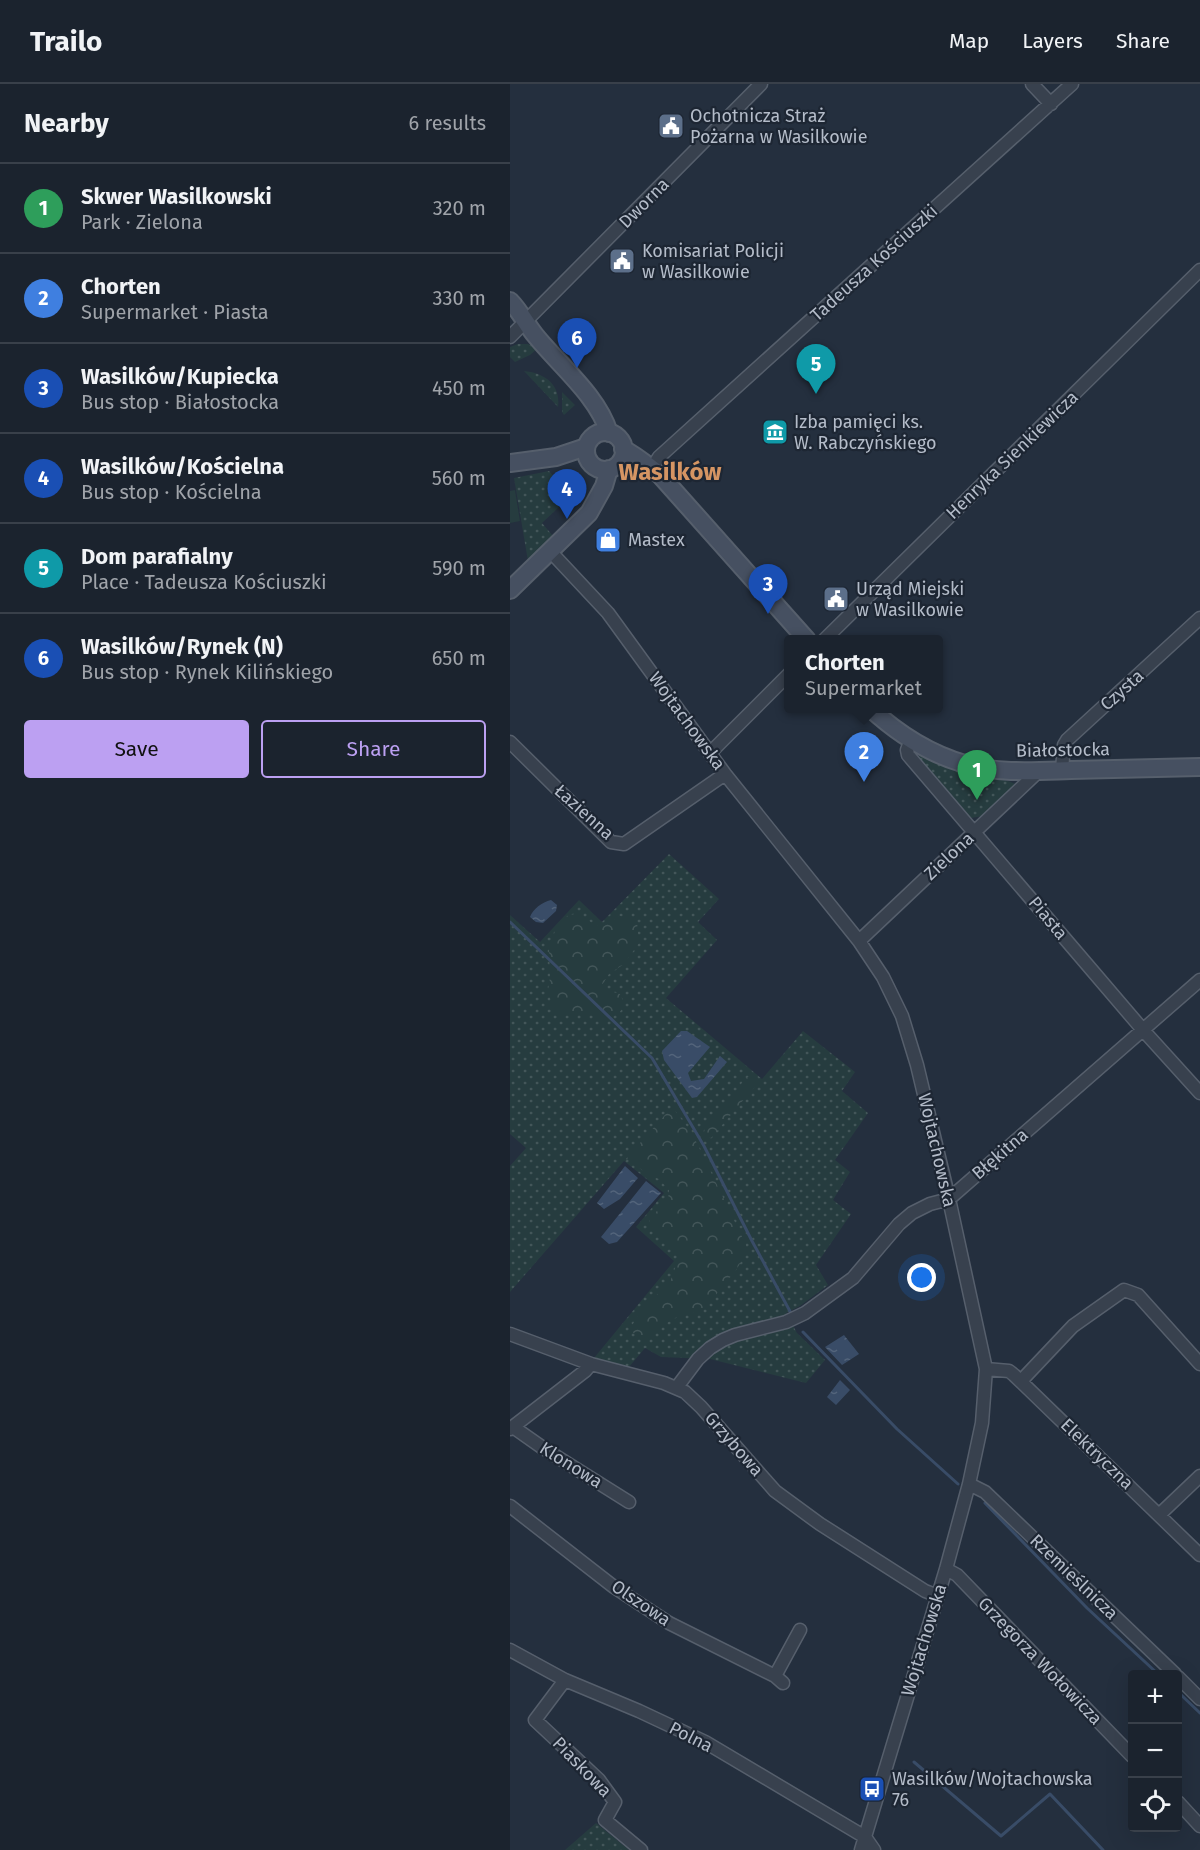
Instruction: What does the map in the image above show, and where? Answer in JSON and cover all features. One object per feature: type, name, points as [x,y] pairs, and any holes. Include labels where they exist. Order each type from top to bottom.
[{"type":"main road","points":[[510,301],[597,407],[605,419],[604,433]]},
{"type":"main road","points":[[510,590],[589,513],[600,495],[604,459],[618,438],[604,433],[590,439],[604,459]]},
{"type":"main road","points":[[510,463],[556,457],[604,459],[649,467],[686,502],[803,635]]},
{"type":"main road","name":"Białostocka","points":[[876,713],[911,739],[943,756],[966,765],[990,769],[1039,771],[1200,767]]},
{"type":"street","name":"Dworna","points":[[510,337],[761,84]]},
{"type":"street","points":[[1032,84],[1051,104]]},
{"type":"street","name":"Tadeusza Kościuszki","points":[[649,467],[1072,84]]},
{"type":"street","name":"Henryka Sienkiewicza","points":[[828,635],[1200,270]]},
{"type":"street","name":"Wojtachowska","points":[[550,551],[608,612],[725,774],[859,941],[883,977],[902,1016],[949,1199],[986,1369],[982,1423],[969,1484],[946,1569],[861,1850]]},
{"type":"street","name":"Czysta","points":[[1062,770],[1062,755],[1067,740],[1200,618]]},
{"type":"street","points":[[710,753],[784,679]]},
{"type":"street","name":"Piasta","points":[[911,739],[907,750],[908,755],[1200,1094]]},
{"type":"street","name":"Łazienna","points":[[510,742],[611,842],[624,844],[725,774]]},
{"type":"street","name":"Zielona","points":[[859,941],[1039,771]]},
{"type":"street","name":"Błękitna","points":[[681,1390],[698,1359],[710,1348],[735,1335],[786,1322],[806,1313],[853,1278],[899,1224],[912,1213],[930,1204],[949,1199],[1200,980]]},
{"type":"street","points":[[1021,1381],[1073,1326],[1124,1290],[1138,1295],[1200,1364]]},
{"type":"street","name":"Grzybowa","points":[[510,1334],[591,1364],[641,1376],[681,1390],[701,1407],[775,1491],[820,1524],[925,1592],[938,1596]]},
{"type":"street","points":[[511,1428],[591,1364]]},
{"type":"street","name":"Elektryczna","points":[[986,1369],[1009,1371],[1021,1381],[1200,1555]]},
{"type":"street","name":"Klonowa","points":[[511,1428],[629,1502]]},
{"type":"street","points":[[1159,1515],[1200,1476]]},
{"type":"street","name":"Rzemieślnicza","points":[[969,1484],[985,1492],[1170,1670]]},
{"type":"street","name":"Olszowa","points":[[510,1506],[614,1587],[669,1623],[779,1679],[800,1630]]},
{"type":"street","name":"Grzegorza Wołowicza","points":[[946,1569],[957,1575],[1128,1752]]},
{"type":"street","name":"Polna","points":[[512,1654],[705,1742],[865,1837]]},
{"type":"street","name":"Piaskowa","points":[[565,1680],[535,1720],[599,1780],[615,1802],[605,1820],[641,1850]]},
{"type":"street","name":"Rzemieślnicza","points":[[1182,1682],[1200,1699]]},
{"type":"street","points":[[1182,1806],[1200,1826]]},
{"type":"street","points":[[865,1837],[874,1850]]},
{"type":"green space","points":[[528,344],[537,349],[515,362],[510,357],[510,347]]},
{"type":"green space","points":[[524,371],[538,374],[550,381],[557,392],[558,407]]},
{"type":"green space","points":[[562,392],[575,405],[564,415],[562,412]]},
{"type":"green space","points":[[549,471],[564,488],[553,499],[559,507],[542,523],[553,536],[528,561],[514,478]]},
{"type":"green space","points":[[515,490],[520,521],[510,523],[510,491]]},
{"type":"green space","points":[[920,755],[967,774],[1005,780],[1015,784],[983,816],[971,818],[918,757]]},
{"type":"green space","points":[[669,854],[719,899],[698,922],[717,940],[666,998],[762,1079],[803,1031],[855,1072],[842,1091],[868,1113],[835,1160],[850,1172],[833,1200],[851,1214],[816,1265],[828,1285],[800,1306],[786,1313],[797,1333],[825,1360],[806,1383],[710,1359],[661,1357],[645,1348],[629,1367],[594,1358],[674,1261],[636,1227],[664,1193],[624,1161],[510,1292],[510,1166],[526,1148],[510,1134],[510,915],[540,942],[579,900],[602,922]]},
{"type":"green space","points":[[578,913],[602,927],[620,916],[637,922],[639,943],[624,964],[609,974],[602,985],[620,994],[625,1005],[619,1013],[605,1021],[585,1014],[563,1016],[553,1009],[548,990],[549,948],[555,931],[567,916]]},
{"type":"green space","points":[[753,1075],[758,1083],[711,1138],[703,1136],[706,1124],[732,1098],[745,1078]]},
{"type":"green space","points":[[672,1107],[692,1133],[746,1245],[746,1254],[706,1307],[693,1313],[682,1314],[646,1338],[639,1339],[630,1329],[641,1310],[670,1282],[679,1257],[650,1228],[650,1218],[668,1200],[669,1190],[659,1179],[646,1174],[630,1159],[624,1161]]},
{"type":"green space","points":[[596,1823],[629,1850],[565,1850]]},
{"type":"water","points":[[551,900],[557,905],[556,911],[543,923],[536,922],[530,917],[538,906]]},
{"type":"water","points":[[681,1031],[687,1031],[710,1047],[688,1073],[691,1081],[704,1079],[720,1056],[727,1062],[697,1097],[692,1098],[664,1060],[662,1051]]},
{"type":"water","points":[[625,1166],[638,1178],[620,1199],[604,1209],[597,1203]]},
{"type":"water","points":[[646,1181],[661,1193],[617,1242],[609,1244],[601,1237]]},
{"type":"water","points":[[844,1335],[859,1354],[842,1365],[825,1347]]},
{"type":"water","points":[[840,1380],[850,1390],[836,1405],[827,1397]]},
{"type":"waterway","points":[[510,922],[652,1058],[704,1146],[792,1315]]},
{"type":"waterway","points":[[803,1332],[897,1429],[958,1484]]},
{"type":"waterway","points":[[985,1503],[1087,1608],[1154,1670]]},
{"type":"waterway","points":[[1182,1696],[1200,1713]]},
{"type":"waterway","points":[[914,1762],[1001,1836],[1050,1794],[1103,1850]]},
{"type":"place","name":"Ochotnicza Straż Pożarna w Wasilkowie","points":[[671,126]]},
{"type":"place","name":"Komisariat Policji w Wasilkowie","points":[[622,261]]},
{"type":"place","name":"Wasilków/Rynek (N)","points":[[577,368]]},
{"type":"place","name":"Dom parafialny","points":[[816,394]]},
{"type":"place","name":"Izba pamięci ks. W. Rabczyńskiego","points":[[775,432]]},
{"type":"place","name":"Wasilków/Kościelna","points":[[567,519]]},
{"type":"place","name":"Mastex","points":[[608,540]]},
{"type":"place","name":"Urząd Miejski w Wasilkowie","points":[[836,599]]},
{"type":"place","name":"Wasilków/Kupiecka","points":[[768,614]]},
{"type":"place","name":"Chorten","points":[[864,782]]},
{"type":"place","name":"Skwer Wasilkowski","points":[[977,800]]},
{"type":"place","name":"Wasilków/Wojtachowska 76","points":[[872,1789]]},
{"type":"district","name":"Wasilków","points":[[670,472]]}]
